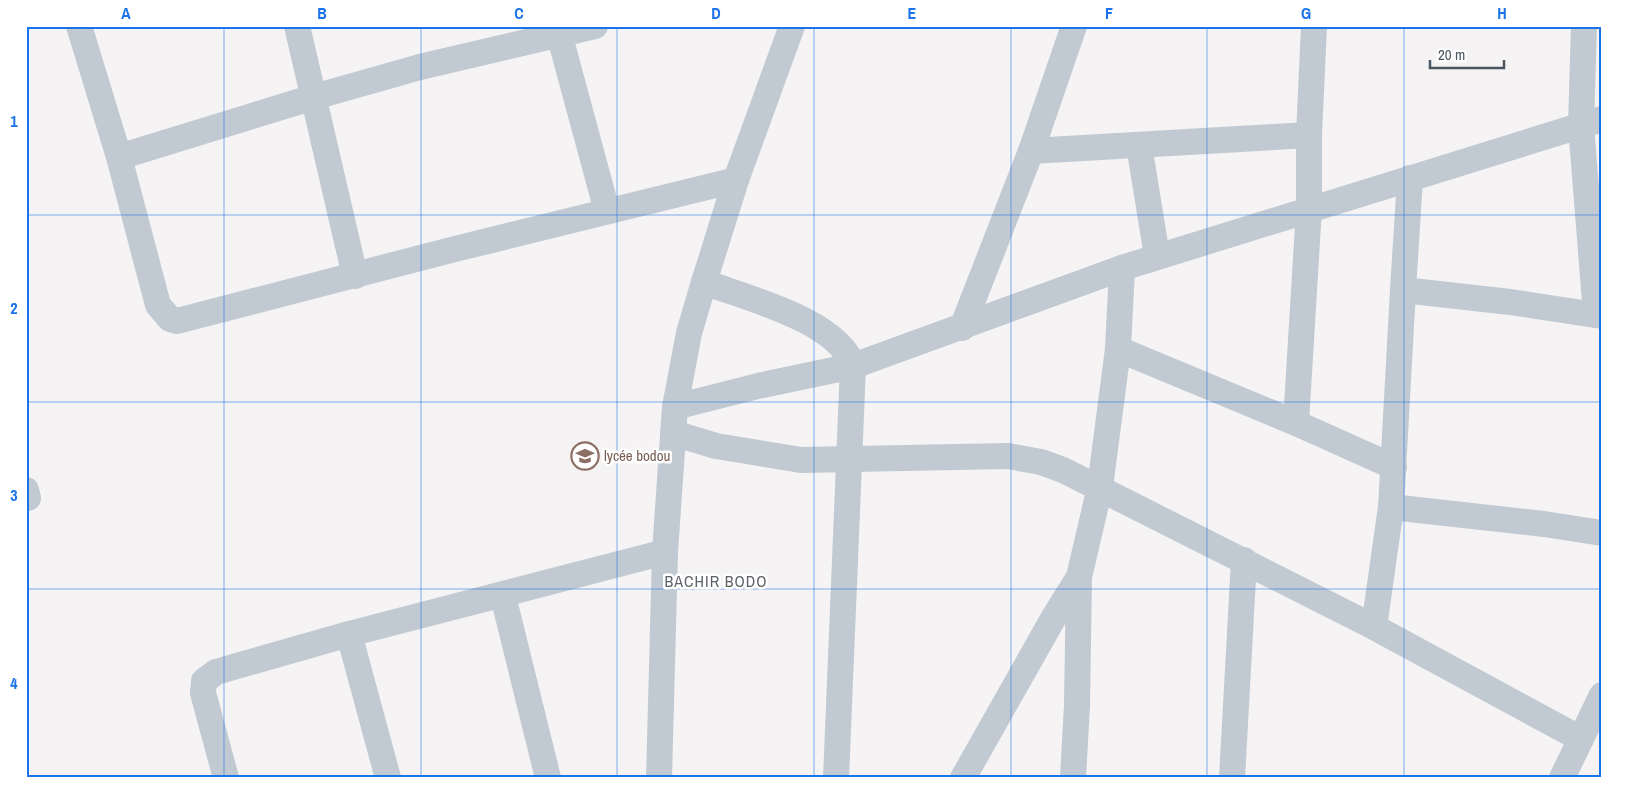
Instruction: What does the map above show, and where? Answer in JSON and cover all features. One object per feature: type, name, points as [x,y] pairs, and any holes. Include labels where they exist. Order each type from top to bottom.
[{"type":"street","points":[[79,26],[119,157],[158,306],[170,319],[177,321],[736,180]]},
{"type":"street","points":[[297,26],[355,276]]},
{"type":"street","points":[[119,157],[314,97],[420,67],[558,31],[595,26]]},
{"type":"street","points":[[659,778],[665,552],[674,407],[689,333],[704,282],[736,180],[792,26]]},
{"type":"street","points":[[962,328],[1030,151],[1074,26]]},
{"type":"street","points":[[1296,423],[1309,208],[1309,135],[1314,26]]},
{"type":"street","points":[[1404,290],[1599,315],[1591,122],[1584,26]]},
{"type":"street","points":[[558,31],[607,211]]},
{"type":"street","points":[[674,407],[758,386],[853,366],[1157,256],[1591,122]]},
{"type":"street","points":[[1030,151],[1309,135]]},
{"type":"street","points":[[1139,145],[1157,256]]},
{"type":"street","points":[[1374,628],[1391,507],[1410,178]]},
{"type":"street","points":[[1073,778],[1078,666],[1079,577],[1100,487],[1118,348],[1122,268]]},
{"type":"street","points":[[704,282],[803,318],[845,349],[853,366],[851,458],[836,778]]},
{"type":"street","points":[[1118,348],[1296,423],[1394,467]]},
{"type":"street","points":[[673,434],[763,456],[801,460],[1008,456],[1041,462],[1100,487],[1244,560],[1581,739]]},
{"type":"street","points":[[1391,507],[1544,524],[1602,533]]},
{"type":"street","points":[[226,778],[203,693],[204,681],[216,672],[349,634],[503,596],[665,552]]},
{"type":"street","points":[[1232,778],[1244,560]]},
{"type":"street","points":[[963,778],[1054,617],[1079,577]]},
{"type":"street","points":[[503,596],[548,778]]},
{"type":"street","points":[[349,634],[388,778]]},
{"type":"street","points":[[1562,778],[1602,695]]},
{"type":"place","name":"lycée bodou","points":[[585,456]]},
{"type":"district","name":"BACHIR BODO","points":[[716,581]]}]
